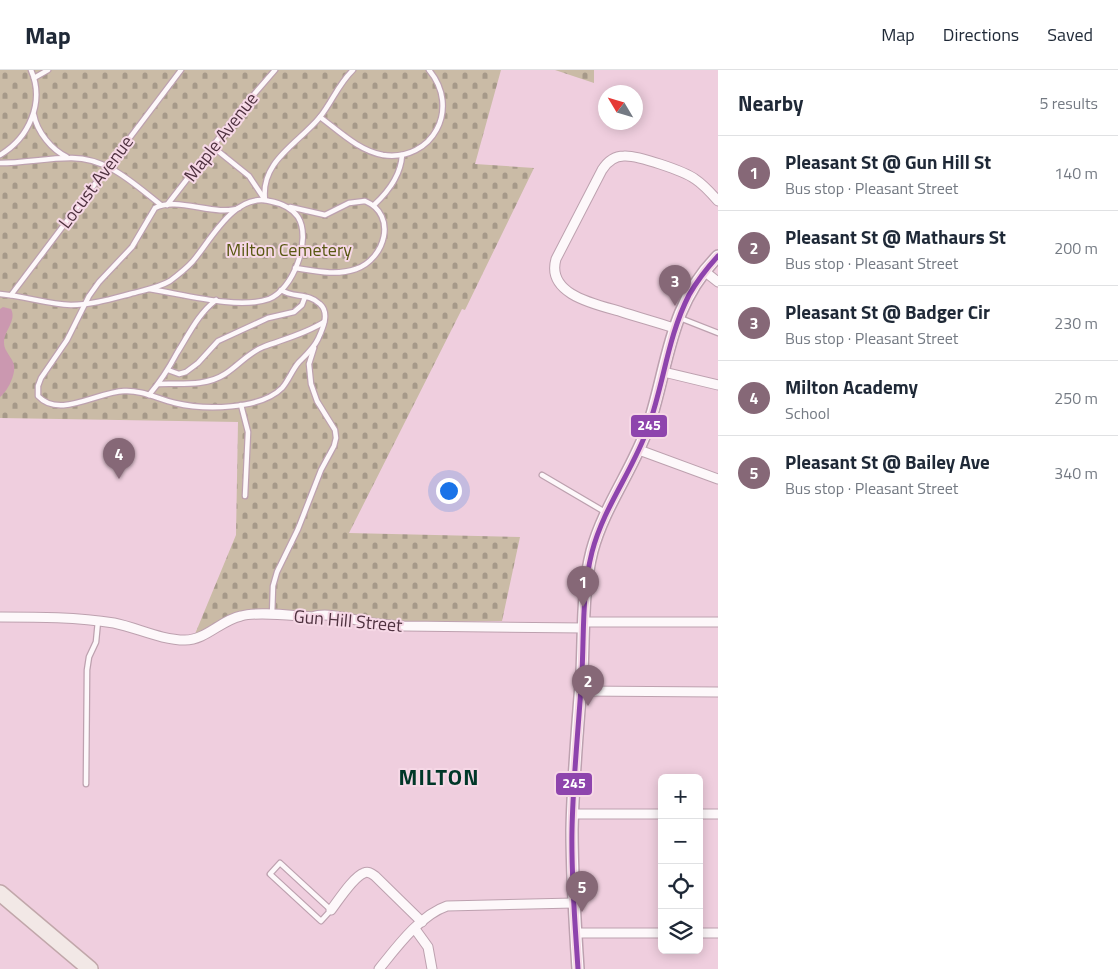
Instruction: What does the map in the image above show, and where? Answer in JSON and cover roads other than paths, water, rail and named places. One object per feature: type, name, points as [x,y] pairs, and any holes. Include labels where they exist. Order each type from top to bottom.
[{"type":"main road","points":[[0,893],[90,969]]},
{"type":"street","points":[[676,322],[589,302],[570,293],[561,286],[556,278],[554,269],[556,259],[602,170],[608,162],[616,158],[630,156],[684,173],[700,182],[718,201]]},
{"type":"street","points":[[578,969],[574,903],[573,814],[590,562],[597,537],[607,513],[639,450],[649,424],[676,322],[690,290],[718,256]]},
{"type":"street","points":[[704,272],[718,282]]},
{"type":"street","points":[[664,372],[718,385]]},
{"type":"street","points":[[639,450],[718,479]]},
{"type":"street","name":"Gun Hill Street","points":[[0,617],[62,618],[123,625],[157,635],[186,640],[202,636],[240,616],[330,616],[404,626],[718,622]]},
{"type":"street","points":[[580,691],[718,692]]},
{"type":"street","points":[[573,814],[658,814]]},
{"type":"street","points":[[703,814],[718,814]]},
{"type":"street","points":[[331,910],[358,877],[364,873],[370,873],[422,922]]},
{"type":"street","points":[[379,969],[415,929],[436,910],[453,905],[574,903]]},
{"type":"street","points":[[415,929],[428,947],[432,969]]},
{"type":"street","points":[[576,933],[658,933]]},
{"type":"street","points":[[703,933],[718,933]]},
{"type":"lane","points":[[31,70],[34,78],[36,97],[34,114],[37,126],[47,140],[59,152],[69,158]]},
{"type":"lane","points":[[34,78],[48,70]]},
{"type":"lane","name":"Locust Avenue","points":[[11,295],[181,70]]},
{"type":"lane","name":"Maple Avenue","points":[[167,205],[275,70]]},
{"type":"lane","points":[[265,200],[264,182],[271,168],[285,151],[320,117],[353,70]]},
{"type":"lane","points":[[320,117],[351,141],[369,151],[386,155],[402,155],[414,151],[425,144],[433,135],[440,121],[443,105],[438,83],[429,70]]},
{"type":"lane","points":[[0,155],[13,146],[23,135],[34,114]]},
{"type":"lane","points":[[213,148],[249,176],[265,200]]},
{"type":"lane","points":[[374,205],[394,181],[401,166],[402,155]]},
{"type":"lane","points":[[0,163],[69,158],[82,159],[108,166],[161,205]]},
{"type":"lane","points":[[295,268],[338,273],[358,268],[373,260],[382,246],[385,229],[381,214],[374,205],[365,201],[355,201],[325,215],[265,200],[254,201],[228,211],[161,205],[152,211],[132,247],[100,282],[84,304],[66,340],[41,378],[38,386],[38,396],[50,405],[58,406],[115,392],[132,391],[168,402],[193,406],[217,408],[241,405],[281,389],[298,363],[314,346]]},
{"type":"lane","points":[[149,289],[233,303],[252,302],[270,298],[281,290],[295,268],[302,248],[302,230],[298,217],[284,206]]},
{"type":"lane","points":[[0,294],[54,303],[84,304],[149,289],[170,280],[185,269],[218,227],[239,208]]},
{"type":"lane","points":[[272,615],[277,572],[298,529],[321,470],[334,446],[336,438],[335,430],[317,402],[311,384],[309,364],[324,322],[325,315],[322,306],[306,296],[292,295],[281,290]]},
{"type":"lane","points":[[168,370],[182,373],[194,366],[222,338],[268,318],[294,312],[302,305],[306,296]]},
{"type":"lane","points":[[149,395],[168,370],[193,326],[204,311],[216,300]]},
{"type":"lane","points":[[158,384],[204,382],[220,377],[252,352],[309,331],[324,322]]},
{"type":"lane","points":[[676,322],[718,334]]},
{"type":"lane","points":[[182,373],[182,383]]},
{"type":"lane","points":[[241,405],[248,432],[245,496]]},
{"type":"lane","points":[[542,475],[607,513]]},
{"type":"lane","points":[[86,784],[87,670],[89,657],[96,642],[98,622]]},
{"type":"lane","points":[[280,863],[331,910],[321,921],[270,874],[280,863]]},
{"type":"place","name":"Pleasant St @ Badger Cir","points":[[675,306]]},
{"type":"place","name":"Milton Academy","points":[[119,479]]},
{"type":"place","name":"Pleasant St @ Gun Hill St","points":[[583,607]]},
{"type":"place","name":"Pleasant St @ Mathaurs St","points":[[588,706]]},
{"type":"place","name":"Pleasant St @ Bailey Ave","points":[[582,912]]},
{"type":"district","name":"MILTON","points":[[439,777]]},
{"type":"park label","name":"Milton Cemetery","points":[[289,250]]}]
